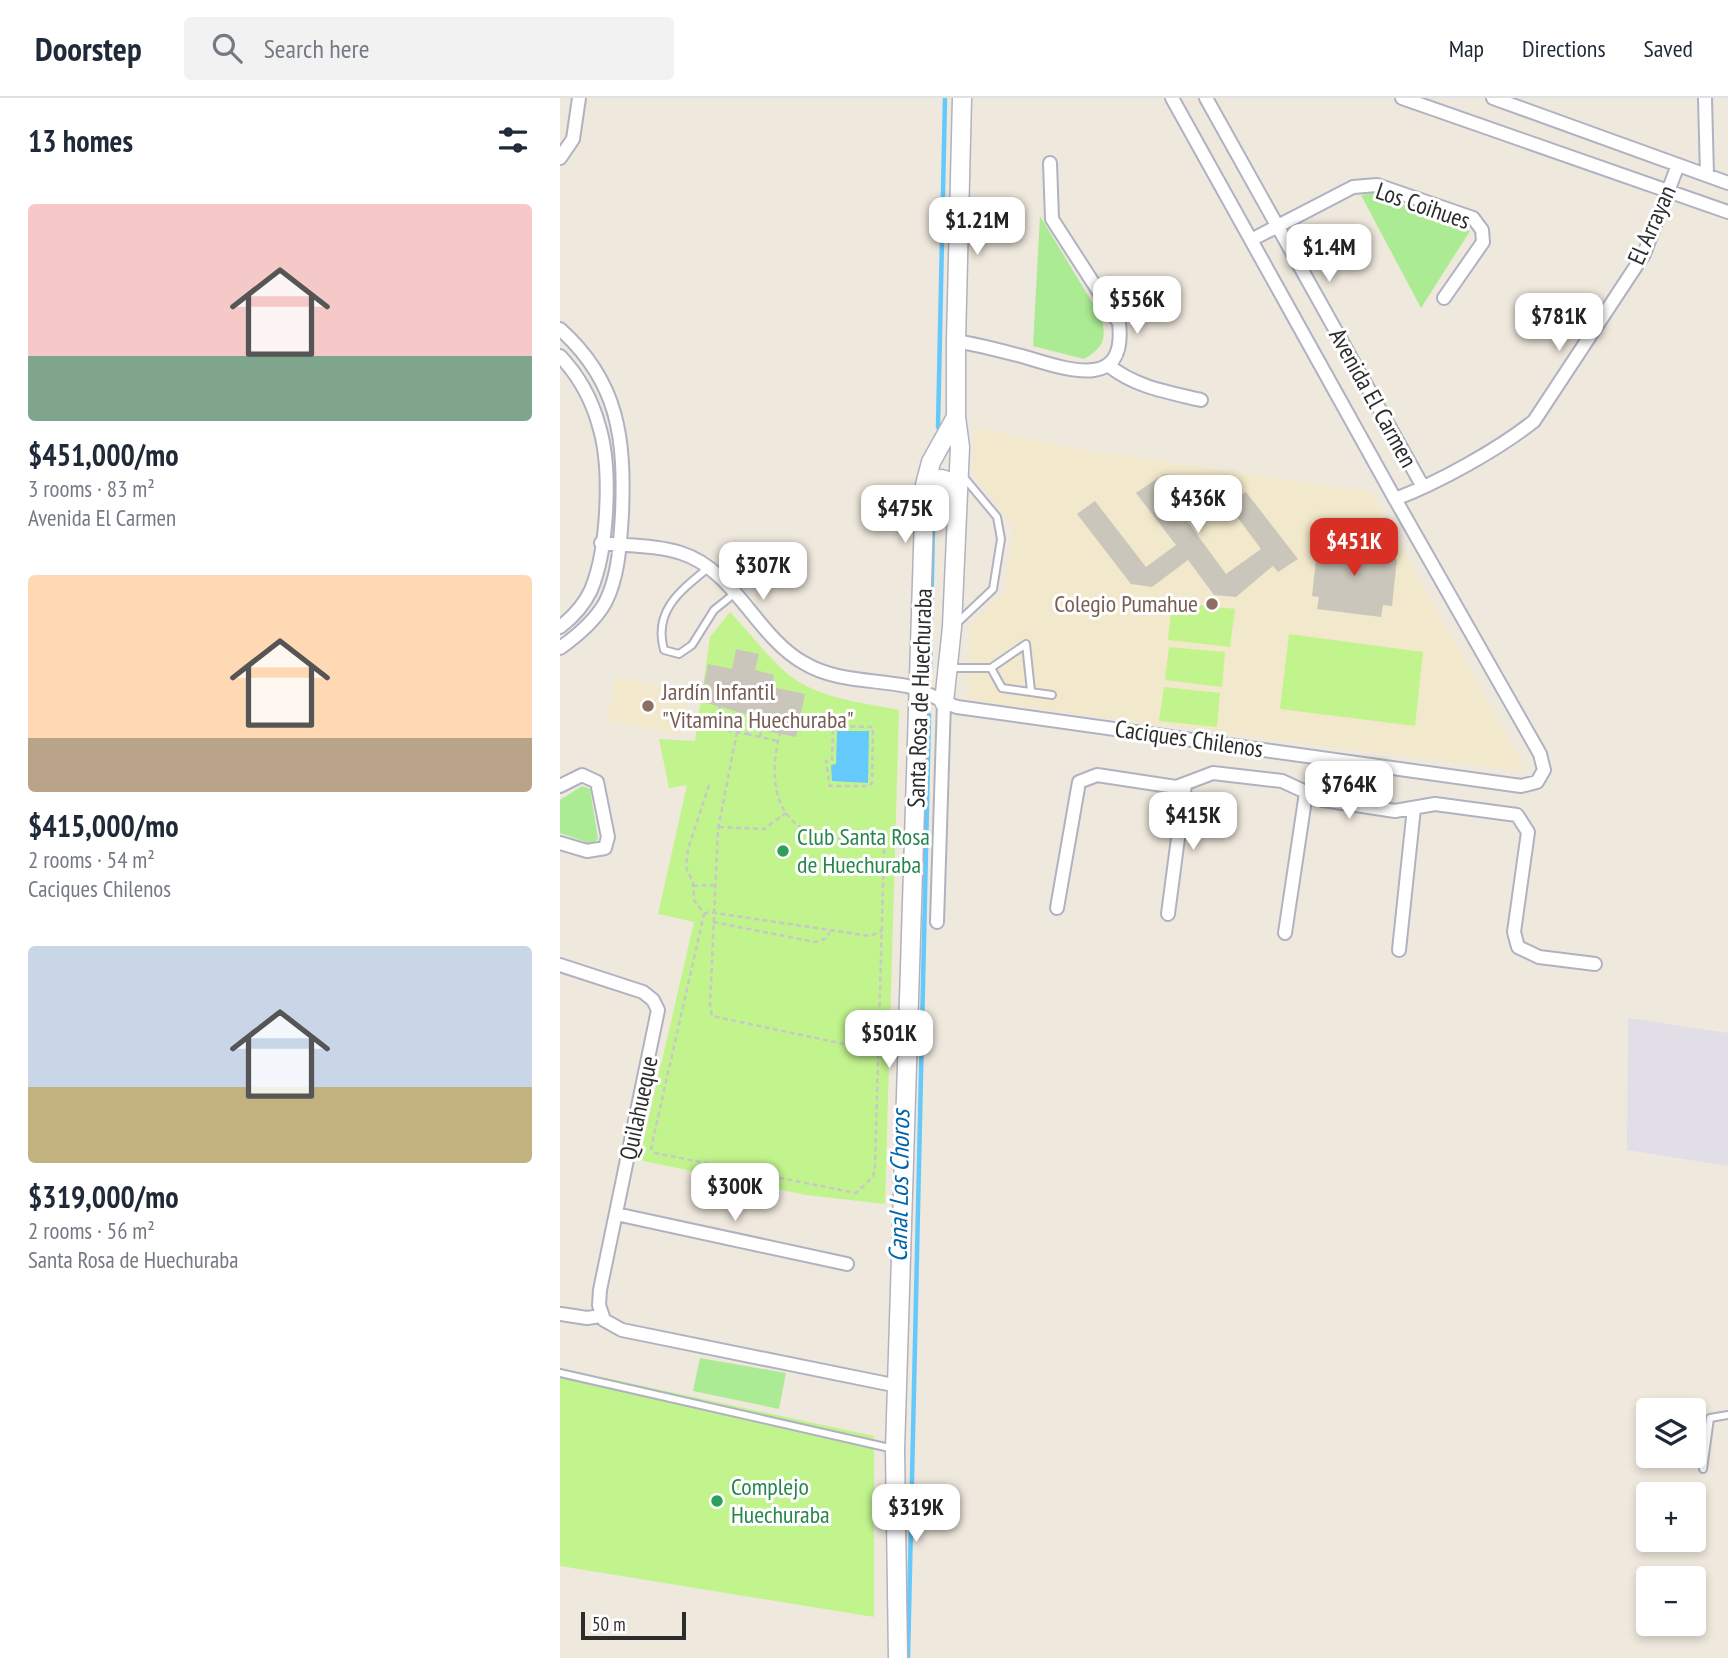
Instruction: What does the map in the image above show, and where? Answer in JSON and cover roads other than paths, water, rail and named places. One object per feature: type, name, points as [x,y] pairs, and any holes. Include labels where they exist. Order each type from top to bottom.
[{"type":"street","points":[[560,158],[573,139],[579,98]]},
{"type":"street","name":"Santa Rosa de Huechuraba","points":[[937,922],[944,702],[952,627],[960,440],[956,416],[956,341],[962,98]]},
{"type":"street","name":"Avenida El Carmen","points":[[1172,98],[1540,754],[1544,770],[1542,777]]},
{"type":"street","name":"Avenida El Carmen","points":[[1206,98],[1423,488],[1395,499]]},
{"type":"street","points":[[1402,98],[1728,212]]},
{"type":"street","points":[[1493,98],[1525,104],[1728,183]]},
{"type":"street","points":[[1705,98],[1707,175]]},
{"type":"street","points":[[956,341],[1076,371],[1097,371],[1108,365],[1117,355],[1121,341],[1119,323],[1052,219],[1050,163]]},
{"type":"street","name":"El Arrayan","points":[[1423,488],[1521,432],[1534,421],[1644,254],[1678,165]]},
{"type":"street","name":"Los Coihues","points":[[1251,240],[1353,187],[1377,185],[1473,218],[1482,230],[1483,242],[1444,298]]},
{"type":"street","points":[[560,328],[592,364],[615,412],[624,466],[620,545],[605,603],[588,626],[560,648]]},
{"type":"street","points":[[560,356],[586,392],[597,418],[606,465],[601,544],[587,597],[575,614],[560,626]]},
{"type":"street","points":[[1108,365],[1123,377],[1145,386],[1201,400]]},
{"type":"street","points":[[597,418],[615,412]]},
{"type":"street","name":"Santa Rosa de Huechuraba","points":[[898,1658],[895,1450],[921,691],[925,485],[931,462],[956,416]]},
{"type":"street","points":[[925,485],[935,479],[944,479],[954,487],[958,495]]},
{"type":"street","name":"Caciques Chilenos","points":[[601,544],[680,553],[708,568],[782,647],[812,668],[844,679],[921,691],[957,707],[1521,786],[1529,786],[1542,777]]},
{"type":"street","points":[[1354,805],[1357,763]]},
{"type":"street","points":[[1057,908],[1079,782],[1097,775],[1167,787],[1185,785],[1213,773],[1282,781],[1323,800],[1395,811],[1434,804],[1507,811],[1522,819],[1528,832],[1514,932],[1518,947],[1539,957],[1595,964]]},
{"type":"street","points":[[560,786],[582,775],[597,782],[601,789],[608,837],[607,845],[597,851],[560,843]]},
{"type":"street","points":[[1168,914],[1185,785]]},
{"type":"street","points":[[1285,933],[1306,793]]},
{"type":"street","points":[[1399,950],[1414,808]]},
{"type":"street","name":"Quilahueque","points":[[560,965],[643,992],[657,1006],[658,1018],[600,1290],[601,1315]]},
{"type":"street","points":[[616,1214],[847,1264]]},
{"type":"street","points":[[561,1314],[587,1318],[601,1315],[609,1324],[622,1330],[898,1387]]},
{"type":"lane","points":[[952,627],[993,589],[1001,539],[997,517],[959,471]]},
{"type":"lane","points":[[708,568],[687,585],[663,612],[659,634],[664,650],[679,654],[691,645],[714,610],[734,594]]},
{"type":"lane","points":[[947,668],[991,668],[1026,644],[1031,691]]},
{"type":"lane","points":[[991,668],[1002,688],[1052,695]]},
{"type":"lane","points":[[560,1373],[895,1450]]},
{"type":"lane","points":[[1703,1469],[1710,1418],[1728,1415]]},
{"type":"water","points":[[837,731],[869,731],[868,783],[832,781],[831,765],[836,764]]},
{"type":"waterway","name":"Canal Los Choros","points":[[938,427],[945,98]]},
{"type":"waterway","name":"Canal Los Choros","points":[[930,670],[933,525]]},
{"type":"waterway","name":"Canal Los Choros","points":[[908,1658],[929,715]]},
{"type":"place","name":"Colegio Pumahue","points":[[1212,604]]},
{"type":"place","name":"Jardín Infantil \"Vitamina Huechuraba\"","points":[[648,706]]},
{"type":"place","name":"Club Santa Rosa de Huechuraba","points":[[783,851]]},
{"type":"place","name":"Complejo Huechuraba","points":[[717,1501]]}]
